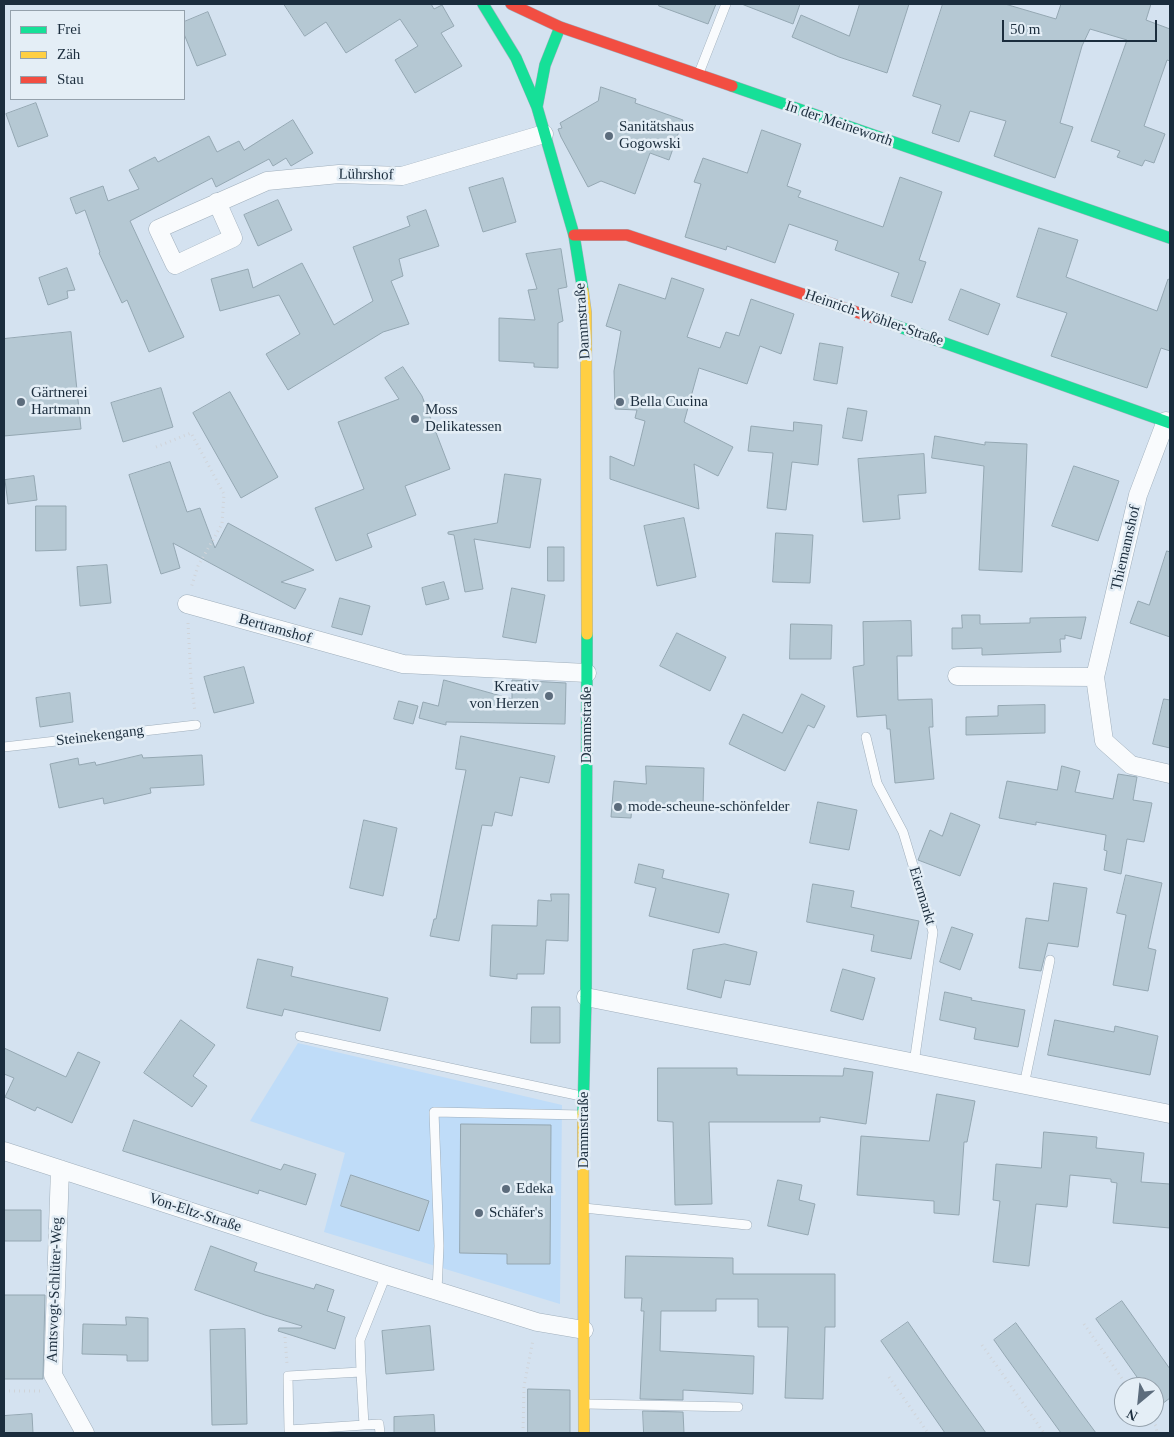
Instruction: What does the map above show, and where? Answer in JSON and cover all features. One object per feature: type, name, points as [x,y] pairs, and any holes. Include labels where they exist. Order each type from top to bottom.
[{"type":"main road","points":[[483,4],[516,58],[537,107]]},
{"type":"main road","name":"In der Meineworth","points":[[511,4],[560,27],[1170,238]]},
{"type":"main road","name":"Dammstraße","points":[[560,27],[545,65],[537,107],[574,235],[586,313],[587,673],[586,997],[583,1097],[584,1433]]},
{"type":"main road","name":"Heinrich-Wöhler-Straße","points":[[574,235],[627,235],[866,315],[1168,422]]},
{"type":"street","name":"Lührshof","points":[[217,202],[267,180],[338,174],[402,176],[544,134]]},
{"type":"street","name":"Thiemannshof","points":[[1168,422],[1138,495],[1095,677],[1104,741],[1132,765],[1170,774]]},
{"type":"street","name":"Bertramshof","points":[[187,604],[402,664],[587,673]]},
{"type":"street","points":[[957,676],[1095,677]]},
{"type":"street","points":[[586,997],[1170,1114]]},
{"type":"street","name":"Von-Eltz-Straße","points":[[4,1151],[537,1322],[584,1330]]},
{"type":"street","name":"Amtsvogt-Schlüter-Weg","points":[[60,1169],[53,1376],[85,1433]]},
{"type":"lane","points":[[698,75],[726,4]]},
{"type":"lane","name":"Steinekengang","points":[[4,747],[196,725]]},
{"type":"lane","name":"Eiermarkt","points":[[866,737],[877,783],[903,832],[933,932],[914,1063]]},
{"type":"lane","points":[[1024,1085],[1050,960]]},
{"type":"lane","points":[[300,1036],[583,1097]]},
{"type":"lane","points":[[437,1291],[439,1246],[434,1112],[584,1115]]},
{"type":"lane","points":[[584,1208],[747,1225]]},
{"type":"lane","points":[[364,1425],[360,1372],[360,1340],[386,1275]]},
{"type":"lane","points":[[360,1372],[288,1376],[289,1432],[379,1424],[380,1433]]},
{"type":"lane","points":[[584,1404],[738,1407]]},
{"type":"path","points":[[156,447],[191,432],[224,494],[222,524],[198,566],[187,604],[191,680],[196,725]]},
{"type":"path","points":[[523,1433],[524,1386],[537,1322]]},
{"type":"path","points":[[1084,1324],[1121,1377]]},
{"type":"path","points":[[285,1337],[288,1376]]},
{"type":"path","points":[[982,1345],[1044,1433]]},
{"type":"path","points":[[889,1377],[928,1433]]},
{"type":"path","points":[[4,1391],[61,1390]]},
{"type":"shaded area","points":[[298,1043],[562,1105],[560,1304],[324,1232],[345,1153],[250,1121]]},
{"type":"building","points":[[284,4],[431,4],[434,9],[442,5],[454,26],[441,33],[462,66],[415,93],[395,60],[418,46],[400,19],[346,53],[326,22],[305,36]]},
{"type":"building","points":[[659,4],[716,4],[708,24],[659,6]]},
{"type":"building","points":[[745,4],[800,4],[793,24]]},
{"type":"building","points":[[860,4],[909,4],[887,73],[839,57],[792,37],[801,15],[849,36]]},
{"type":"building","points":[[943,4],[1005,4],[1056,19],[1061,4],[1151,4],[1146,20],[1170,29],[1170,61],[1167,60],[1144,126],[1165,134],[1154,163],[1145,160],[1142,166],[1117,157],[1120,151],[1091,141],[1127,40],[1090,29],[1082,46],[1060,123],[1073,127],[1055,178],[994,156],[1006,121],[970,111],[959,142],[932,133],[941,105],[913,96]]},
{"type":"building","points":[[208,12],[226,55],[197,66],[185,36],[185,22]]},
{"type":"building","points":[[601,87],[636,99],[635,103],[683,120],[669,160],[650,153],[635,194],[601,181],[588,187],[558,129],[562,128],[560,123],[598,101]]},
{"type":"building","points":[[36,103],[48,136],[18,147],[6,114]]},
{"type":"building","points":[[293,120],[313,153],[291,166],[286,158],[273,166],[269,159],[216,187],[212,178],[130,221],[184,337],[149,352],[127,300],[122,303],[99,253],[85,210],[76,214],[70,198],[103,186],[108,201],[139,189],[129,170],[155,157],[158,162],[209,136],[217,152],[239,141],[244,150]]},
{"type":"building","points":[[762,130],[801,144],[787,186],[801,191],[798,197],[883,227],[900,177],[942,192],[919,260],[926,262],[912,303],[891,296],[899,273],[835,250],[838,241],[789,224],[775,263],[727,246],[726,250],[685,237],[701,184],[694,182],[703,158],[747,173]]},
{"type":"building","points":[[503,178],[516,222],[483,232],[469,188]]},
{"type":"building","points":[[278,200],[292,230],[258,246],[244,215]]},
{"type":"building","points":[[426,210],[439,246],[399,259],[403,276],[391,281],[409,324],[383,332],[288,390],[266,354],[300,334],[279,295],[220,311],[211,279],[248,269],[253,288],[302,263],[334,325],[373,301],[353,247],[410,226],[407,217]]},
{"type":"building","points":[[1039,228],[1078,240],[1066,277],[1157,311],[1168,279],[1170,280],[1170,351],[1161,348],[1147,388],[1051,356],[1067,313],[1017,297]]},
{"type":"building","points":[[561,249],[567,287],[558,289],[563,321],[558,323],[558,368],[534,367],[534,363],[499,361],[499,318],[535,320],[528,290],[537,289],[526,254]]},
{"type":"building","points":[[67,268],[75,290],[67,291],[68,298],[48,305],[39,278]]},
{"type":"building","points":[[672,278],[704,289],[687,337],[720,348],[726,332],[739,336],[751,299],[794,314],[781,354],[760,346],[747,384],[699,368],[684,422],[733,447],[718,476],[694,464],[699,509],[610,479],[610,456],[634,466],[645,421],[635,418],[637,410],[615,409],[614,371],[621,331],[606,326],[619,284],[665,299]]},
{"type":"building","points":[[961,289],[1000,304],[988,335],[949,320]]},
{"type":"building","points":[[71,332],[81,429],[4,436],[4,339]]},
{"type":"building","points":[[820,343],[843,347],[837,384],[814,380]]},
{"type":"building","points":[[403,367],[422,396],[450,469],[405,486],[416,515],[367,534],[372,547],[336,561],[315,508],[364,489],[338,422],[399,399],[385,378]]},
{"type":"building","points":[[161,388],[173,427],[123,442],[111,403]]},
{"type":"building","points":[[230,392],[278,477],[241,498],[193,413]]},
{"type":"building","points":[[848,408],[867,411],[862,441],[843,438]]},
{"type":"building","points":[[794,422],[822,425],[818,465],[792,462],[786,510],[767,508],[773,453],[748,451],[751,426],[793,431]]},
{"type":"building","points":[[935,436],[985,445],[985,442],[1027,444],[1022,572],[979,570],[984,466],[932,458]]},
{"type":"building","points":[[924,454],[926,493],[898,495],[900,519],[863,522],[858,459]]},
{"type":"building","points":[[170,462],[187,512],[200,508],[215,548],[228,523],[314,570],[281,582],[306,589],[295,609],[173,543],[180,568],[161,574],[129,475]]},
{"type":"building","points":[[1074,466],[1119,481],[1098,541],[1052,526]]},
{"type":"building","points":[[505,474],[541,479],[530,548],[474,539],[483,589],[465,592],[454,535],[448,534],[448,532],[497,523]]},
{"type":"building","points":[[34,476],[37,500],[8,504],[5,480]]},
{"type":"building","points":[[36,506],[66,506],[66,550],[36,551]]},
{"type":"building","points":[[684,518],[696,577],[657,586],[644,526]]},
{"type":"building","points":[[776,533],[813,535],[810,583],[773,582]]},
{"type":"building","points":[[548,547],[564,547],[564,581],[548,581]]},
{"type":"building","points":[[1167,551],[1170,552],[1170,637],[1130,623],[1138,601],[1149,605]]},
{"type":"building","points":[[107,565],[111,603],[80,606],[77,567]]},
{"type":"building","points":[[444,582],[449,599],[426,605],[422,588]]},
{"type":"building","points":[[512,588],[545,595],[536,643],[503,637]]},
{"type":"building","points":[[340,598],[370,606],[362,635],[332,627]]},
{"type":"building","points":[[962,615],[980,615],[980,624],[1030,623],[1030,618],[1086,617],[1081,639],[1065,635],[1065,639],[1060,639],[1061,652],[982,655],[982,648],[952,649],[952,628],[962,628]]},
{"type":"building","points":[[911,621],[912,656],[897,656],[898,700],[932,699],[933,727],[929,727],[934,779],[895,783],[890,729],[887,729],[886,715],[857,717],[853,667],[864,665],[863,622]]},
{"type":"building","points":[[791,624],[832,625],[831,659],[790,659]]},
{"type":"building","points":[[677,633],[726,657],[710,691],[660,666]]},
{"type":"building","points":[[244,667],[254,703],[214,713],[204,677]]},
{"type":"building","points":[[444,680],[512,699],[512,680],[566,683],[565,724],[446,722],[446,725],[419,718],[423,702],[438,706]]},
{"type":"building","points":[[70,693],[73,722],[40,727],[36,698]]},
{"type":"building","points":[[802,694],[825,706],[814,728],[808,725],[785,771],[729,744],[743,714],[782,733]]},
{"type":"building","points":[[1164,699],[1170,700],[1170,748],[1153,744]]},
{"type":"building","points":[[399,701],[418,706],[413,724],[394,719]]},
{"type":"building","points":[[1045,705],[1045,733],[966,735],[966,717],[998,716],[998,706]]},
{"type":"building","points":[[461,736],[555,756],[549,783],[520,777],[512,816],[495,812],[492,826],[482,825],[459,941],[430,936],[434,919],[436,919],[466,770],[456,769]]},
{"type":"building","points":[[142,755],[143,758],[202,755],[204,785],[150,788],[151,793],[104,804],[103,798],[59,808],[50,764],[78,758],[79,765],[95,762],[96,765]]},
{"type":"building","points":[[646,766],[704,768],[703,807],[632,805],[631,818],[611,817],[614,781],[646,784]]},
{"type":"building","points":[[1062,766],[1080,771],[1075,792],[1113,799],[1118,774],[1137,777],[1133,800],[1152,803],[1144,842],[1127,839],[1121,874],[1104,870],[1107,851],[1104,850],[1106,835],[1036,822],[1036,825],[999,818],[1007,781],[1057,790]]},
{"type":"building","points":[[818,802],[857,810],[849,850],[810,843]]},
{"type":"building","points":[[951,813],[980,825],[960,876],[918,860],[930,830],[942,836]]},
{"type":"building","points":[[364,820],[397,828],[383,896],[350,888]]},
{"type":"building","points":[[639,864],[664,870],[662,878],[729,894],[719,933],[649,916],[656,888],[635,883]]},
{"type":"building","points":[[1126,875],[1162,883],[1148,948],[1156,950],[1148,991],[1113,985],[1126,915],[1117,913]]},
{"type":"building","points":[[1054,883],[1087,888],[1078,947],[1048,943],[1041,971],[1019,968],[1026,918],[1048,921]]},
{"type":"building","points":[[813,884],[854,891],[851,907],[919,921],[911,959],[871,951],[874,935],[807,922]]},
{"type":"building","points":[[551,894],[569,894],[568,941],[546,940],[544,974],[517,974],[517,979],[490,976],[492,925],[537,926],[538,900],[551,901]]},
{"type":"building","points":[[952,927],[973,934],[960,970],[940,962]]},
{"type":"building","points":[[725,944],[757,952],[750,985],[725,980],[721,998],[687,989],[693,950]]},
{"type":"building","points":[[258,959],[293,967],[291,976],[388,998],[380,1031],[284,1009],[282,1016],[247,1008]]},
{"type":"building","points":[[843,969],[875,978],[863,1020],[831,1011]]},
{"type":"building","points":[[945,992],[972,998],[971,1000],[1025,1010],[1018,1047],[974,1039],[976,1028],[940,1020]]},
{"type":"building","points":[[532,1007],[560,1007],[560,1043],[531,1043]]},
{"type":"building","points":[[181,1020],[215,1045],[193,1076],[207,1086],[192,1107],[144,1073]]},
{"type":"building","points":[[1055,1020],[1114,1032],[1115,1026],[1158,1036],[1150,1075],[1048,1055]]},
{"type":"building","points":[[4,1048],[66,1077],[78,1052],[100,1062],[72,1123],[37,1107],[35,1111],[5,1097],[14,1078],[4,1074]]},
{"type":"building","points":[[658,1068],[737,1068],[737,1075],[843,1076],[844,1068],[873,1072],[866,1124],[820,1117],[820,1122],[709,1122],[712,1204],[675,1205],[673,1122],[658,1121]]},
{"type":"building","points":[[937,1094],[975,1101],[967,1142],[964,1142],[959,1215],[934,1213],[934,1201],[857,1195],[861,1136],[929,1141]]},
{"type":"building","points":[[134,1120],[281,1170],[284,1164],[316,1174],[306,1205],[259,1190],[258,1194],[123,1151]]},
{"type":"building","name":"Edeka","points":[[461,1124],[551,1125],[550,1264],[507,1264],[507,1254],[460,1253]]},
{"type":"building","points":[[1044,1132],[1097,1137],[1096,1148],[1144,1153],[1141,1182],[1170,1184],[1170,1228],[1113,1223],[1117,1183],[1111,1182],[1111,1179],[1070,1175],[1067,1207],[1036,1204],[1029,1266],[993,1262],[1000,1201],[993,1200],[996,1164],[1041,1168]]},
{"type":"building","points":[[351,1175],[429,1201],[419,1231],[341,1206]]},
{"type":"building","points":[[778,1180],[802,1185],[799,1200],[815,1204],[808,1235],[768,1226]]},
{"type":"building","points":[[4,1210],[41,1210],[41,1241],[4,1241]]},
{"type":"building","points":[[211,1246],[257,1263],[254,1271],[314,1289],[316,1284],[334,1290],[327,1311],[345,1317],[335,1349],[278,1331],[279,1328],[301,1328],[302,1326],[195,1290]]},
{"type":"building","points":[[626,1256],[733,1258],[733,1274],[835,1274],[835,1327],[825,1327],[823,1399],[785,1398],[788,1327],[758,1327],[758,1299],[716,1299],[716,1311],[661,1311],[660,1351],[754,1356],[753,1394],[683,1390],[683,1400],[640,1399],[644,1311],[641,1311],[642,1298],[625,1298]]},
{"type":"building","points":[[4,1295],[45,1295],[43,1379],[4,1379]]},
{"type":"building","points":[[1122,1301],[1170,1369],[1170,1398],[1164,1402],[1164,1377],[1137,1377],[1096,1319]]},
{"type":"building","points":[[126,1317],[148,1318],[148,1361],[127,1361],[127,1355],[82,1354],[83,1324],[126,1325]]},
{"type":"building","points":[[908,1322],[986,1433],[945,1433],[881,1341]]},
{"type":"building","points":[[1016,1323],[1096,1433],[1061,1433],[994,1340]]},
{"type":"building","points":[[430,1326],[434,1370],[386,1374],[382,1331]]},
{"type":"building","points":[[245,1329],[247,1424],[212,1425],[210,1330]]},
{"type":"building","points":[[528,1389],[570,1390],[570,1433],[528,1433]]},
{"type":"building","points":[[643,1411],[683,1412],[684,1433],[644,1433]]},
{"type":"building","points":[[32,1414],[33,1433],[4,1433],[4,1416]]},
{"type":"building","points":[[434,1415],[435,1433],[394,1433],[394,1417]]},
{"type":"traffic: fast","points":[[483,4],[516,58],[537,107]]},
{"type":"traffic: fast","points":[[560,27],[545,65],[537,107],[574,235],[583,291]]},
{"type":"traffic: fast","points":[[732,86],[1170,238]]},
{"type":"traffic: fast","points":[[877,319],[1170,423]]},
{"type":"traffic: fast","points":[[583,1113],[586,997],[587,634]]},
{"type":"traffic: slow","points":[[583,291],[586,313],[587,634]]},
{"type":"traffic: slow","points":[[583,1113],[584,1433]]},
{"type":"traffic: jam","points":[[511,4],[560,27],[732,86]]},
{"type":"traffic: jam","points":[[574,235],[627,235],[877,319]]},
{"type":"place","name":"Sanitätshaus Gogowski","points":[[609,136]]},
{"type":"place","name":"Gärtnerei Hartmann","points":[[21,402]]},
{"type":"place","name":"Bella Cucina","points":[[620,402]]},
{"type":"place","name":"Moss Delikatessen","points":[[415,419]]},
{"type":"place","name":"Kreativ von Herzen","points":[[549,696]]},
{"type":"place","name":"mode-scheune-schönfelder","points":[[618,807]]},
{"type":"place","name":"Edeka","points":[[506,1189]]},
{"type":"place","name":"Schäfer's","points":[[479,1213]]}]
